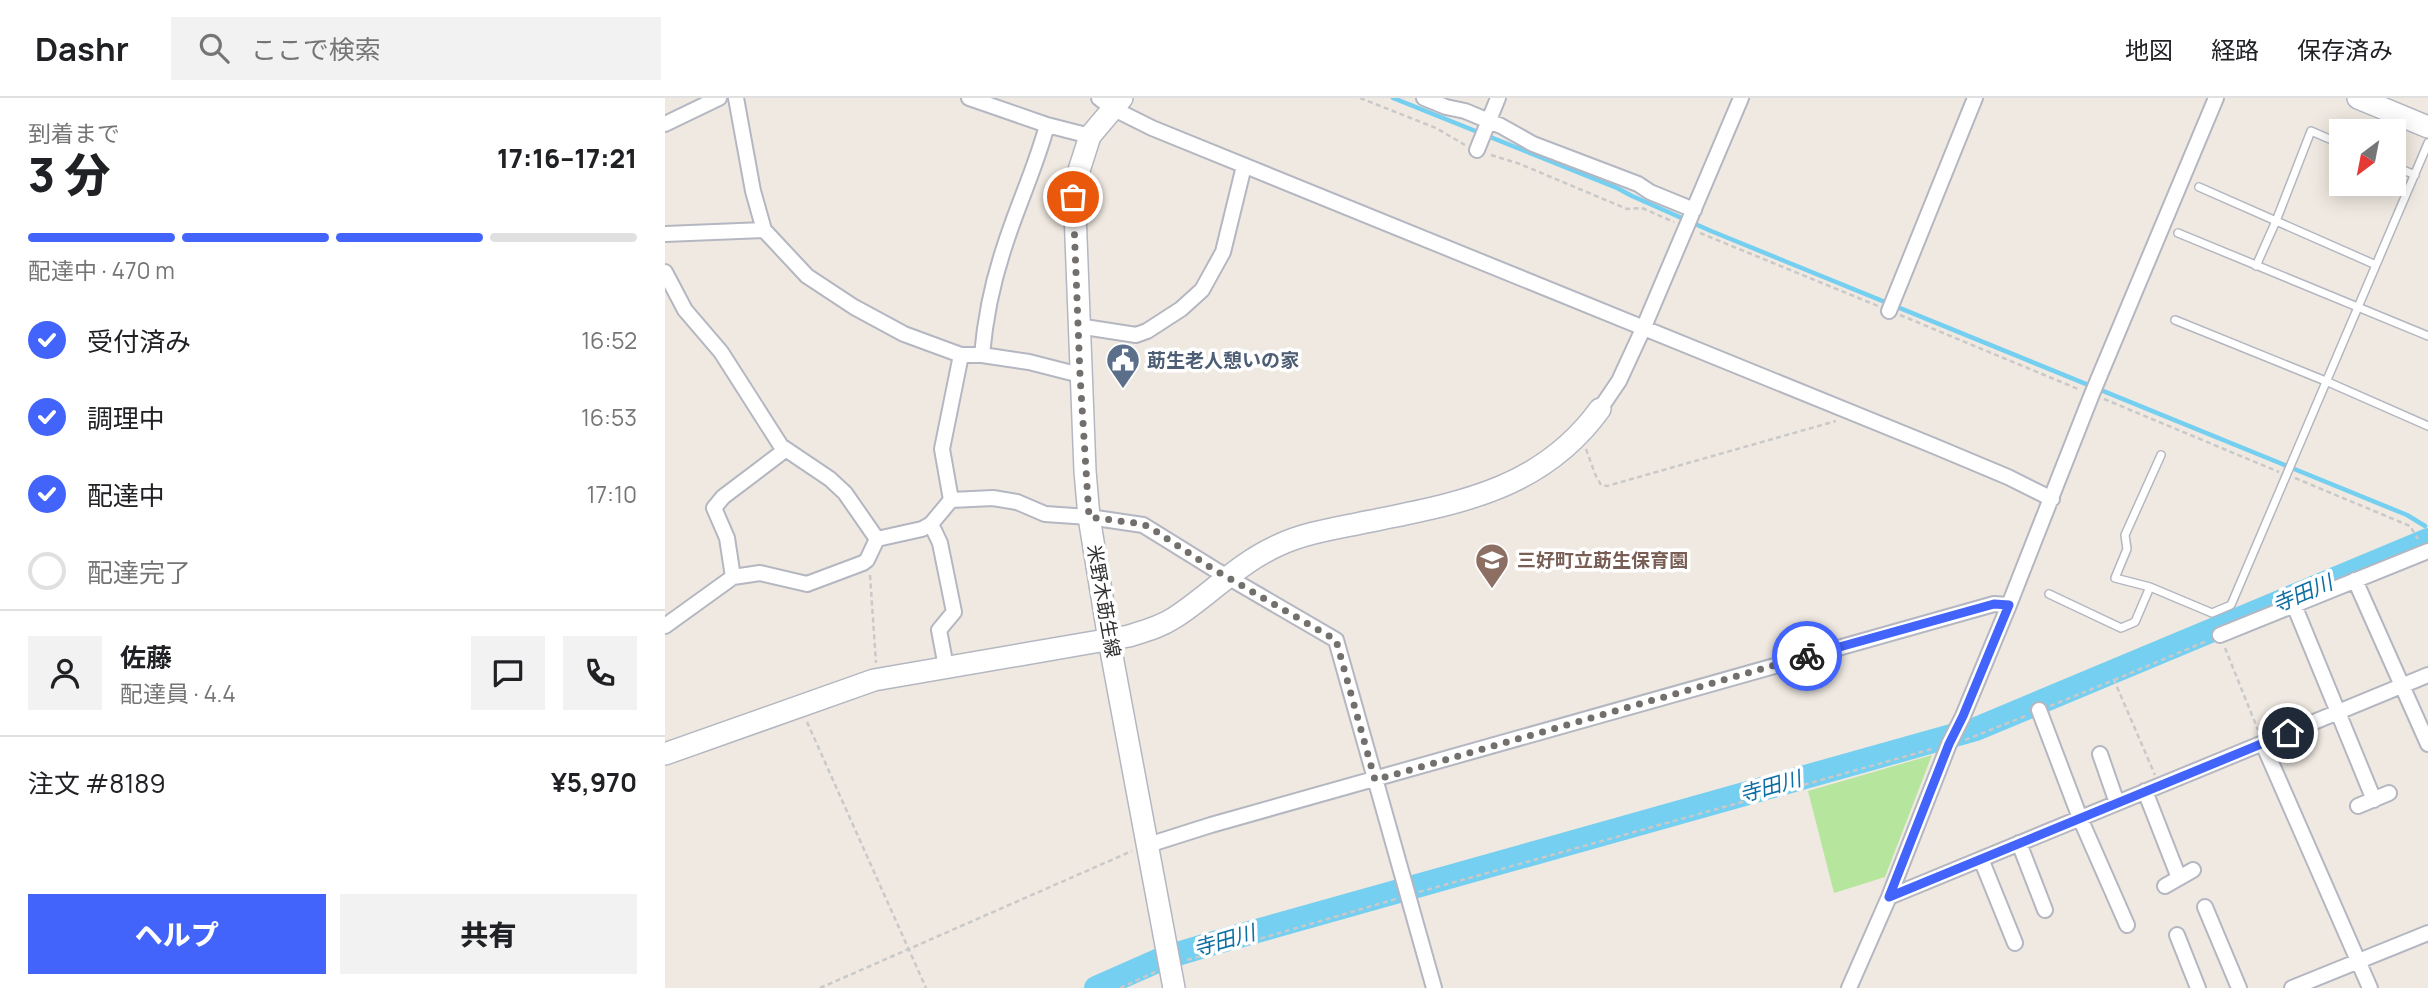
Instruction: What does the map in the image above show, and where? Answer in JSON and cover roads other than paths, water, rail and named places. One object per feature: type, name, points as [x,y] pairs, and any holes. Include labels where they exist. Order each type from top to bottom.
[{"type":"street","points":[[665,124],[719,98]]},
{"type":"street","points":[[736,98],[753,191],[764,230],[807,276],[854,307],[904,334],[961,355],[982,355],[1029,362],[1080,375]]},
{"type":"street","points":[[969,98],[1047,125],[1090,136]]},
{"type":"street","points":[[1424,98],[1638,184],[1650,192],[1693,210]]},
{"type":"street","points":[[1477,148],[1498,98]]},
{"type":"street","points":[[665,754],[874,680],[1137,634],[1172,620],[1226,577],[1263,552],[1298,537],[1467,500],[1506,487],[1556,456],[1580,434],[1619,381],[1741,98]]},
{"type":"street","points":[[1889,311],[1975,98]]},
{"type":"street","points":[[1849,988],[1889,897],[2052,499],[2092,394],[2216,98]]},
{"type":"street","points":[[2358,98],[2428,127]]},
{"type":"street","points":[[1111,101],[1152,128],[2008,477],[2052,499]]},
{"type":"street","name":"米野木莇生線","points":[[1111,101],[1090,136],[1077,173],[1073,197],[1089,517],[1109,640],[1174,988]]},
{"type":"street","points":[[982,355],[1003,250],[1038,159],[1047,125]]},
{"type":"street","points":[[1078,326],[1136,335],[1181,309],[1202,290],[1223,252],[1244,166]]},
{"type":"street","points":[[665,234],[764,230]]},
{"type":"street","points":[[665,272],[692,320],[721,352],[785,450],[830,479],[845,493],[877,539]]},
{"type":"street","points":[[951,500],[942,449],[961,355]]},
{"type":"street","points":[[733,578],[727,538],[714,508],[723,497],[785,450]]},
{"type":"street","points":[[877,539],[922,529],[931,524],[951,500],[993,498],[1017,502],[1045,514],[1143,524],[1226,577],[1336,640],[1434,988]]},
{"type":"street","points":[[931,524],[940,543],[954,612],[939,630],[946,667]]},
{"type":"street","points":[[665,626],[733,578],[760,573],[807,584],[867,560],[877,539]]},
{"type":"street","points":[[2220,635],[2428,551]]},
{"type":"street","points":[[2355,580],[2428,744]]},
{"type":"street","points":[[1148,845],[1994,604],[2009,605]]},
{"type":"street","points":[[2294,605],[2374,800]]},
{"type":"street","points":[[1889,897],[2428,675]]},
{"type":"street","points":[[2039,710],[2080,818],[2127,925]]},
{"type":"street","points":[[2263,744],[2370,988]]},
{"type":"street","points":[[2100,754],[2117,803]]},
{"type":"street","points":[[2145,791],[2179,878]]},
{"type":"street","points":[[2358,806],[2389,793]]},
{"type":"street","points":[[2019,843],[2045,910]]},
{"type":"street","points":[[1980,859],[2015,943]]},
{"type":"street","points":[[2165,886],[2193,870]]},
{"type":"street","points":[[2206,907],[2239,988]]},
{"type":"street","points":[[2292,988],[2316,983],[2428,933]]},
{"type":"street","points":[[2177,935],[2198,988]]},
{"type":"lane","points":[[2256,266],[2277,221],[2311,131],[2329,139]]},
{"type":"lane","points":[[2161,455],[2125,535],[2127,549],[2115,578],[2150,587],[2212,613],[2231,605],[2428,143]]},
{"type":"lane","points":[[2406,171],[2415,175]]},
{"type":"lane","points":[[2199,187],[2376,265]]},
{"type":"lane","points":[[2178,233],[2428,336]]},
{"type":"lane","points":[[2175,320],[2428,426]]},
{"type":"lane","points":[[2049,594],[2122,628],[2135,622],[2150,587]]},
{"type":"waterway","points":[[1393,98],[2407,515],[2425,526]]},
{"type":"waterway","name":"寺田川","points":[[1096,988],[1164,958],[1214,943],[1976,729],[2428,540]]},
{"type":"place","name":"莇生老人憩いの家","points":[[1123,390]]},
{"type":"place","name":"三好町立莇生保育園","points":[[1492,590]]}]
